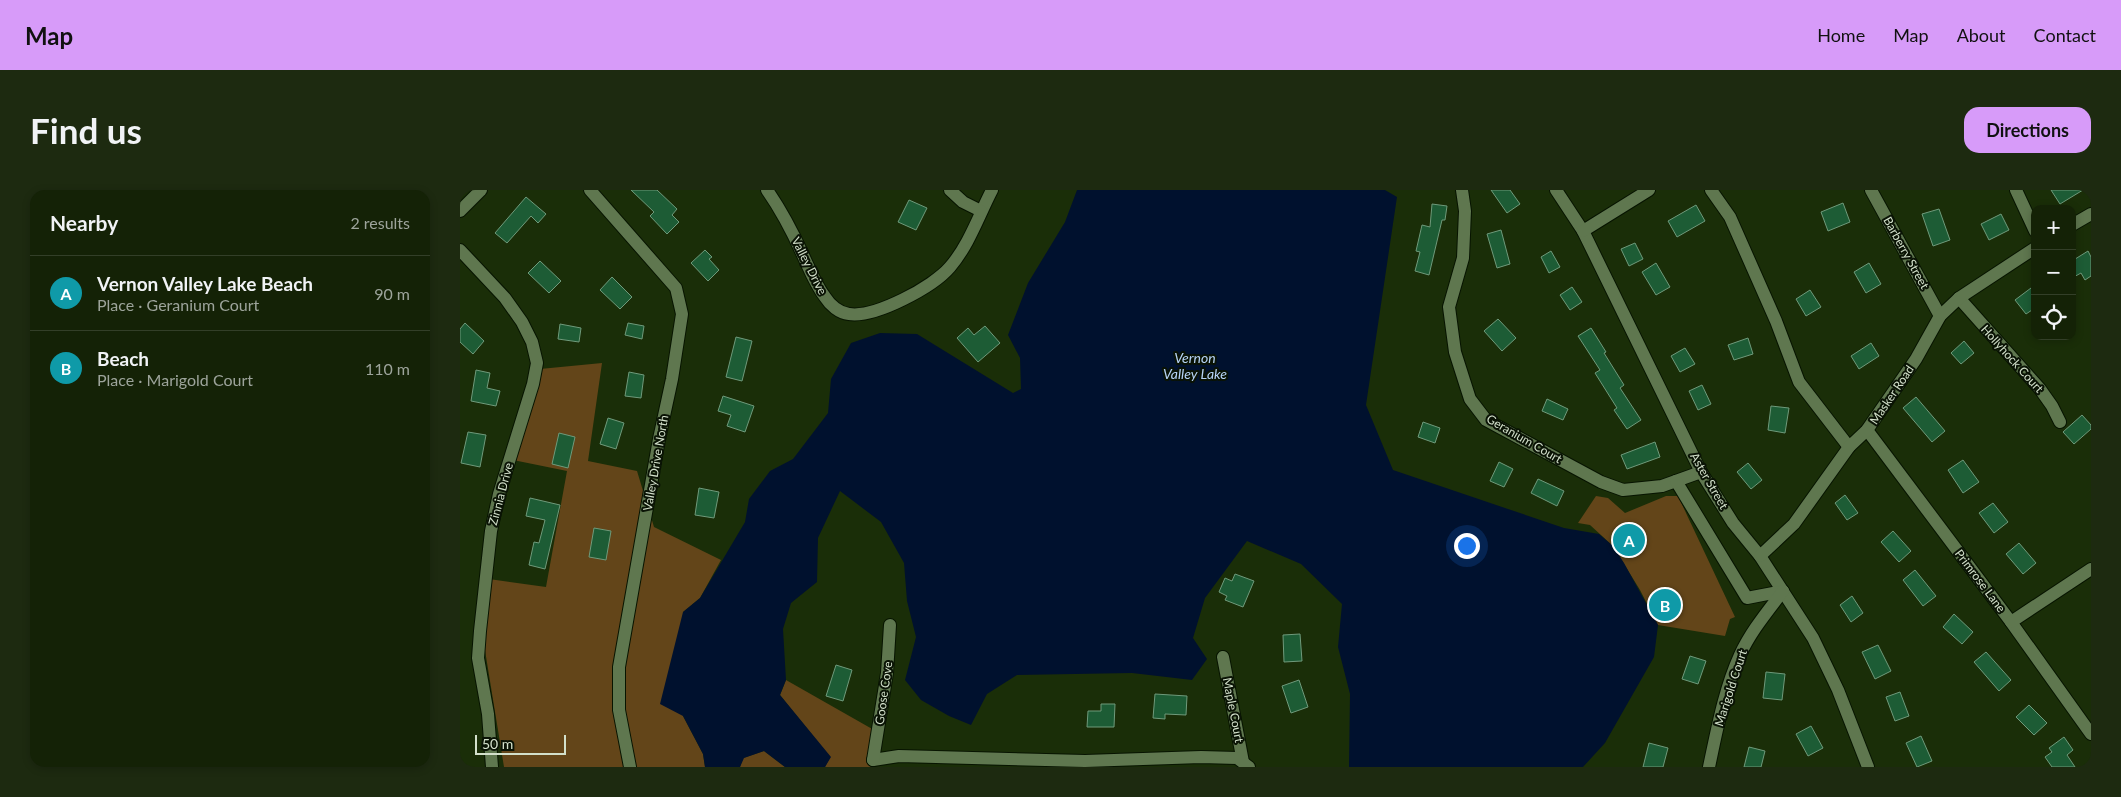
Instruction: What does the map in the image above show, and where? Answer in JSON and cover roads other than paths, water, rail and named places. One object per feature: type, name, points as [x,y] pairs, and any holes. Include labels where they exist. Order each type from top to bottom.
[{"type":"street","points":[[460,211],[481,190]]},
{"type":"street","name":"Valley Drive North","points":[[590,190],[676,288],[682,314],[672,379],[618,667],[619,710],[630,767]]},
{"type":"street","name":"Valley Drive","points":[[767,190],[778,205],[825,297],[837,310],[849,314],[868,312],[892,305],[927,287],[950,267],[966,242],[992,190]]},
{"type":"street","points":[[950,190],[963,202],[982,212]]},
{"type":"street","name":"Geranium Court","points":[[1462,190],[1465,211],[1464,258],[1448,307],[1454,352],[1470,399],[1486,420],[1601,482],[1622,490],[1662,486],[1702,472]]},
{"type":"street","name":"Aster Street","points":[[1556,190],[1583,231],[1702,472],[1734,523],[1760,556],[1813,638],[1838,690],[1868,767]]},
{"type":"street","points":[[1583,231],[1649,190]]},
{"type":"street","points":[[1711,190],[1730,217],[1776,321],[1799,382],[1849,447]]},
{"type":"street","name":"Barberry Street","points":[[1871,190],[1940,316]]},
{"type":"street","points":[[2016,190],[2031,222]]},
{"type":"street","points":[[2076,223],[2091,214]]},
{"type":"street","name":"Zinnia Drive","points":[[460,250],[506,298],[522,322],[532,342],[537,363],[534,384],[499,494],[491,530],[478,658],[488,714],[492,767]]},
{"type":"street","name":"Masker Road","points":[[1760,556],[1794,524],[1849,447],[1867,430],[1916,359],[1940,316],[1959,298],[2032,250]]},
{"type":"street","name":"Hollyhock Court","points":[[1959,298],[2040,389],[2060,422]]},
{"type":"street","name":"Primrose Lane","points":[[1867,430],[2011,622],[2091,734]]},
{"type":"street","points":[[1676,481],[1747,598],[1783,591]]},
{"type":"street","points":[[2011,622],[2091,569]]},
{"type":"street","name":"Marigold Court","points":[[1709,767],[1722,709],[1740,655],[1757,626],[1783,591]]},
{"type":"street","name":"Goose Cove","points":[[870,764],[887,673],[890,625]]},
{"type":"street","name":"Maple Court","points":[[1223,657],[1246,764]]},
{"type":"street","points":[[870,764],[899,756],[1085,760],[1201,757],[1237,758],[1246,764]]},
{"type":"water","name":"Vernon Valley Lake","points":[[1077,190],[1385,190],[1397,197],[1366,405],[1393,470],[1564,528],[1599,534],[1613,546],[1658,625],[1654,657],[1605,743],[1583,767],[1349,767],[1350,694],[1338,647],[1342,604],[1301,564],[1247,541],[1205,598],[1193,638],[1207,659],[1192,680],[1132,673],[1017,675],[987,694],[971,725],[949,716],[921,700],[905,680],[916,637],[907,601],[904,563],[881,522],[840,491],[818,538],[817,582],[791,603],[783,629],[786,680],[780,695],[831,757],[825,767],[785,767],[764,751],[744,758],[740,767],[705,767],[703,754],[683,716],[660,704],[683,612],[700,598],[745,522],[749,499],[770,471],[793,459],[828,413],[831,379],[851,343],[880,333],[917,334],[1013,393],[1021,389],[1020,358],[1008,335],[1028,283],[1065,222]]},
{"type":"place","name":"Vernon Valley Lake Beach","points":[[1629,540]]},
{"type":"place","name":"Beach","points":[[1665,605]]}]
